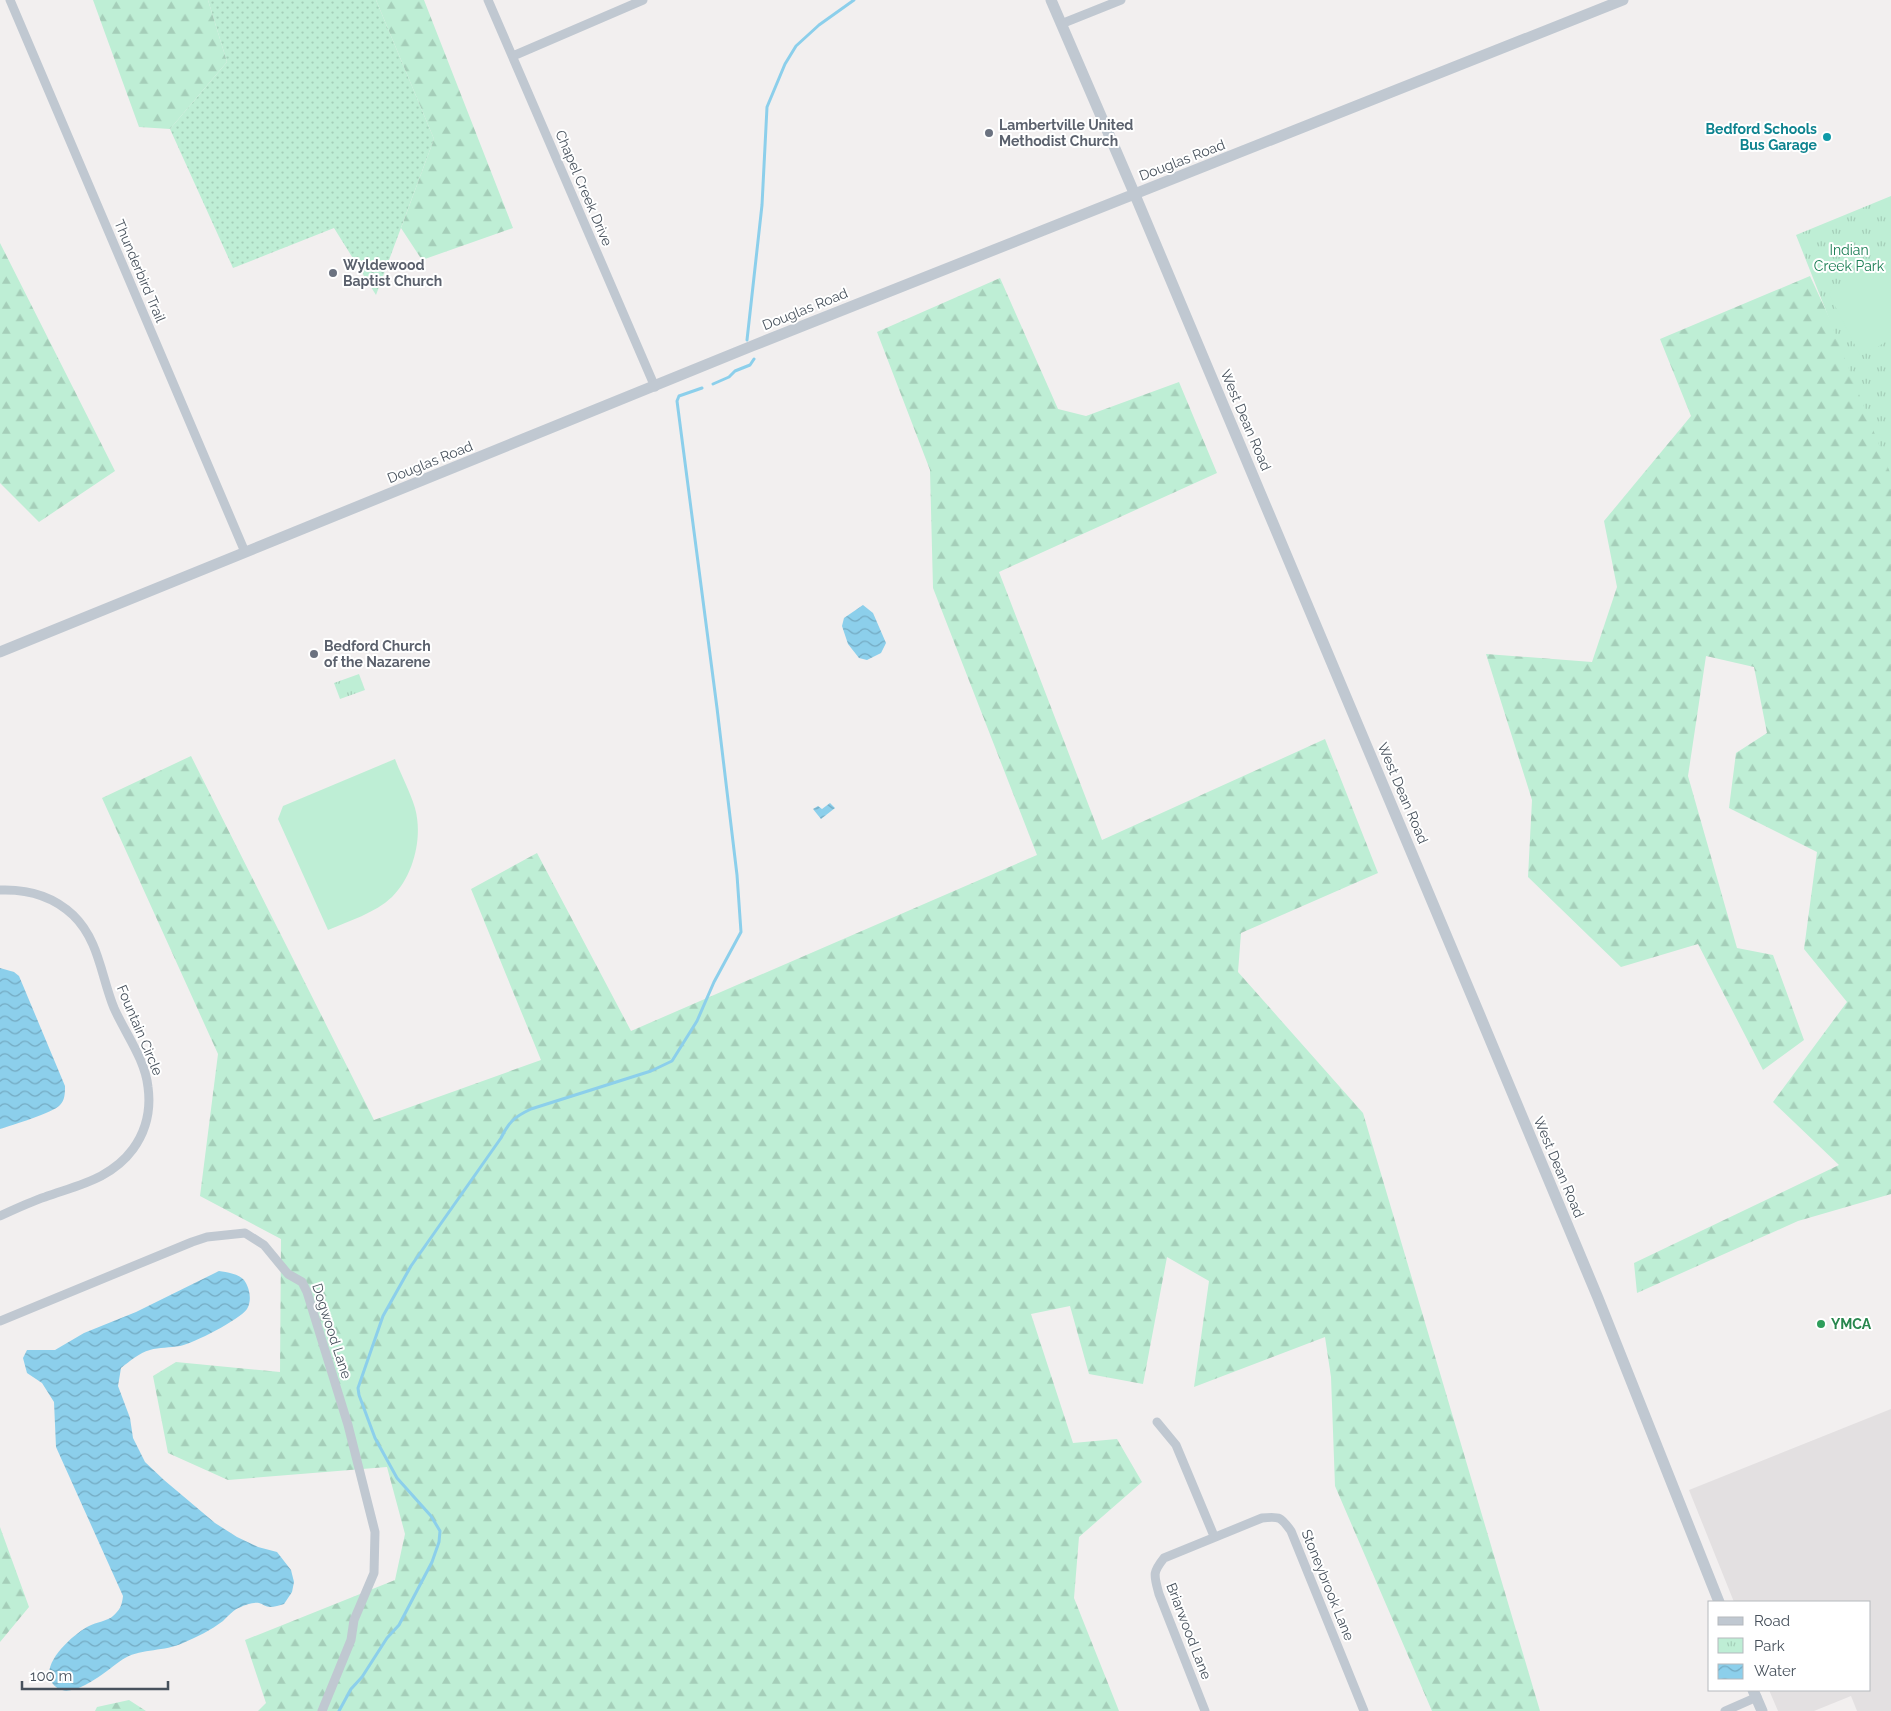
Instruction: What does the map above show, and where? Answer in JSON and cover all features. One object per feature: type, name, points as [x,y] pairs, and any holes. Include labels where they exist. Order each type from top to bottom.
[{"type":"street","name":"Thunderbird Trail","points":[[10,0],[245,552]]},
{"type":"street","name":"Chapel Creek Drive","points":[[488,0],[655,387]]},
{"type":"street","points":[[512,56],[643,0]]},
{"type":"street","name":"West Dean Road","points":[[1051,0],[1135,195],[1591,1282],[1719,1601]]},
{"type":"street","points":[[1061,24],[1121,0]]},
{"type":"street","name":"Douglas Road","points":[[0,652],[762,342],[1623,0]]},
{"type":"street","name":"Fountain Circle","points":[[0,890],[23,891],[46,897],[66,909],[84,927],[96,951],[114,1007],[144,1071],[149,1094],[148,1112],[142,1132],[133,1150],[115,1168],[90,1182],[44,1197],[0,1216]]},
{"type":"street","name":"Dogwood Lane","points":[[0,1321],[207,1237],[245,1233],[264,1245],[288,1274],[302,1282],[307,1292],[348,1425],[375,1532],[374,1573],[354,1620],[350,1640],[322,1711]]},
{"type":"street","points":[[1157,1422],[1176,1445],[1214,1536]]},
{"type":"street","name":"Stoneybrook Lane","points":[[1214,1536],[1262,1518],[1277,1516],[1283,1520],[1292,1531],[1364,1711]]},
{"type":"street","name":"Briarwood Lane","points":[[1205,1711],[1159,1594],[1155,1568],[1164,1558],[1214,1536]]},
{"type":"street","points":[[1725,1711],[1755,1694],[1762,1711]]},
{"type":"shaded area","points":[[1891,1409],[1891,1711],[1857,1711],[1851,1696],[1814,1711],[1778,1711],[1769,1691],[1871,1691],[1871,1601],[1734,1601],[1689,1490]]},
{"type":"green space","points":[[93,0],[208,0],[227,62],[170,129],[139,127]]},
{"type":"green space","points":[[208,0],[376,0],[434,139],[376,295],[334,228],[233,268],[170,129],[227,62]]},
{"type":"green space","points":[[376,0],[424,0],[513,228],[422,260],[401,228],[434,139]]},
{"type":"green space","name":"Indian Creek Park","points":[[1891,196],[1891,475],[1796,235]]},
{"type":"green space","points":[[0,243],[115,471],[39,522],[0,483]]},
{"type":"green space","points":[[1891,261],[1891,338],[1860,355],[1829,294],[1833,287]]},
{"type":"green space","points":[[1810,276],[1891,451],[1891,1194],[1798,1221],[1637,1293],[1634,1263],[1839,1165],[1773,1102],[1847,1002],[1804,949],[1817,852],[1729,808],[1736,753],[1767,733],[1754,667],[1706,656],[1688,776],[1737,948],[1773,955],[1804,1040],[1763,1070],[1698,944],[1621,967],[1528,877],[1532,800],[1486,654],[1592,662],[1617,587],[1604,521],[1691,416],[1660,339]]},
{"type":"green space","points":[[1000,278],[1058,409],[1086,416],[1179,382],[1217,473],[999,572],[1102,840],[1325,739],[1378,873],[1241,933],[1238,972],[1363,1113],[1540,1711],[1432,1711],[1335,1486],[1331,1377],[1325,1337],[1194,1387],[1209,1281],[1167,1257],[1143,1384],[1089,1374],[1070,1306],[1031,1314],[1073,1443],[1117,1439],[1142,1482],[1079,1537],[1074,1598],[1119,1711],[258,1711],[266,1703],[245,1640],[395,1580],[405,1534],[387,1467],[228,1480],[168,1453],[153,1376],[176,1362],[280,1372],[281,1239],[200,1196],[218,1054],[102,798],[191,756],[374,1120],[541,1060],[471,889],[537,853],[631,1031],[1037,855],[933,588],[930,470],[877,332]]},
{"type":"green space","points":[[359,674],[365,690],[340,699],[334,683]]},
{"type":"green space","points":[[395,759],[413,802],[417,819],[417,843],[411,867],[400,888],[385,903],[362,916],[328,930],[278,819],[283,806]]},
{"type":"green space","points":[[0,1527],[29,1607],[0,1642]]},
{"type":"green space","points":[[129,1700],[146,1711],[95,1711],[97,1707]]},
{"type":"water","points":[[863,605],[873,613],[886,643],[881,653],[867,660],[859,658],[848,644],[842,626],[844,618]]},
{"type":"water","points":[[830,803],[835,808],[821,819],[813,809],[818,806],[822,809]]},
{"type":"water","points":[[0,968],[14,972],[19,976],[65,1086],[65,1094],[60,1105],[49,1112],[0,1129]]},
{"type":"water","points":[[219,1271],[236,1275],[244,1280],[250,1295],[247,1309],[226,1325],[195,1340],[180,1346],[153,1349],[138,1355],[121,1368],[118,1386],[130,1418],[133,1438],[145,1462],[215,1523],[237,1537],[258,1547],[277,1552],[291,1570],[294,1582],[292,1592],[284,1604],[270,1607],[260,1603],[245,1605],[238,1608],[214,1627],[188,1641],[176,1646],[146,1651],[125,1658],[88,1684],[77,1689],[67,1691],[58,1688],[51,1681],[49,1673],[55,1657],[68,1641],[83,1630],[113,1616],[120,1607],[123,1596],[56,1447],[54,1402],[42,1383],[27,1373],[23,1358],[27,1350],[55,1350],[84,1333],[136,1312]]},
{"type":"waterway","points":[[747,340],[762,205],[767,107],[785,64],[796,46],[819,25],[854,0]]},
{"type":"waterway","points":[[713,384],[729,377],[735,371],[750,365],[754,359]]},
{"type":"waterway","points":[[339,1711],[351,1689],[362,1677],[387,1638],[399,1625],[432,1562],[439,1542],[440,1531],[431,1516],[397,1478],[375,1438],[359,1395],[358,1388],[383,1316],[411,1266],[513,1120],[531,1109],[651,1071],[672,1061],[697,1021],[714,982],[741,932],[737,875],[717,708],[677,401],[679,396],[702,388]]},
{"type":"place","name":"Lambertville United Methodist Church","points":[[989,133]]},
{"type":"place","name":"Bedford Schools Bus Garage","points":[[1827,137]]},
{"type":"place","name":"Wyldewood Baptist Church","points":[[333,273]]},
{"type":"place","name":"Bedford Church of the Nazarene","points":[[314,654]]},
{"type":"place","name":"YMCA","points":[[1821,1324]]}]
